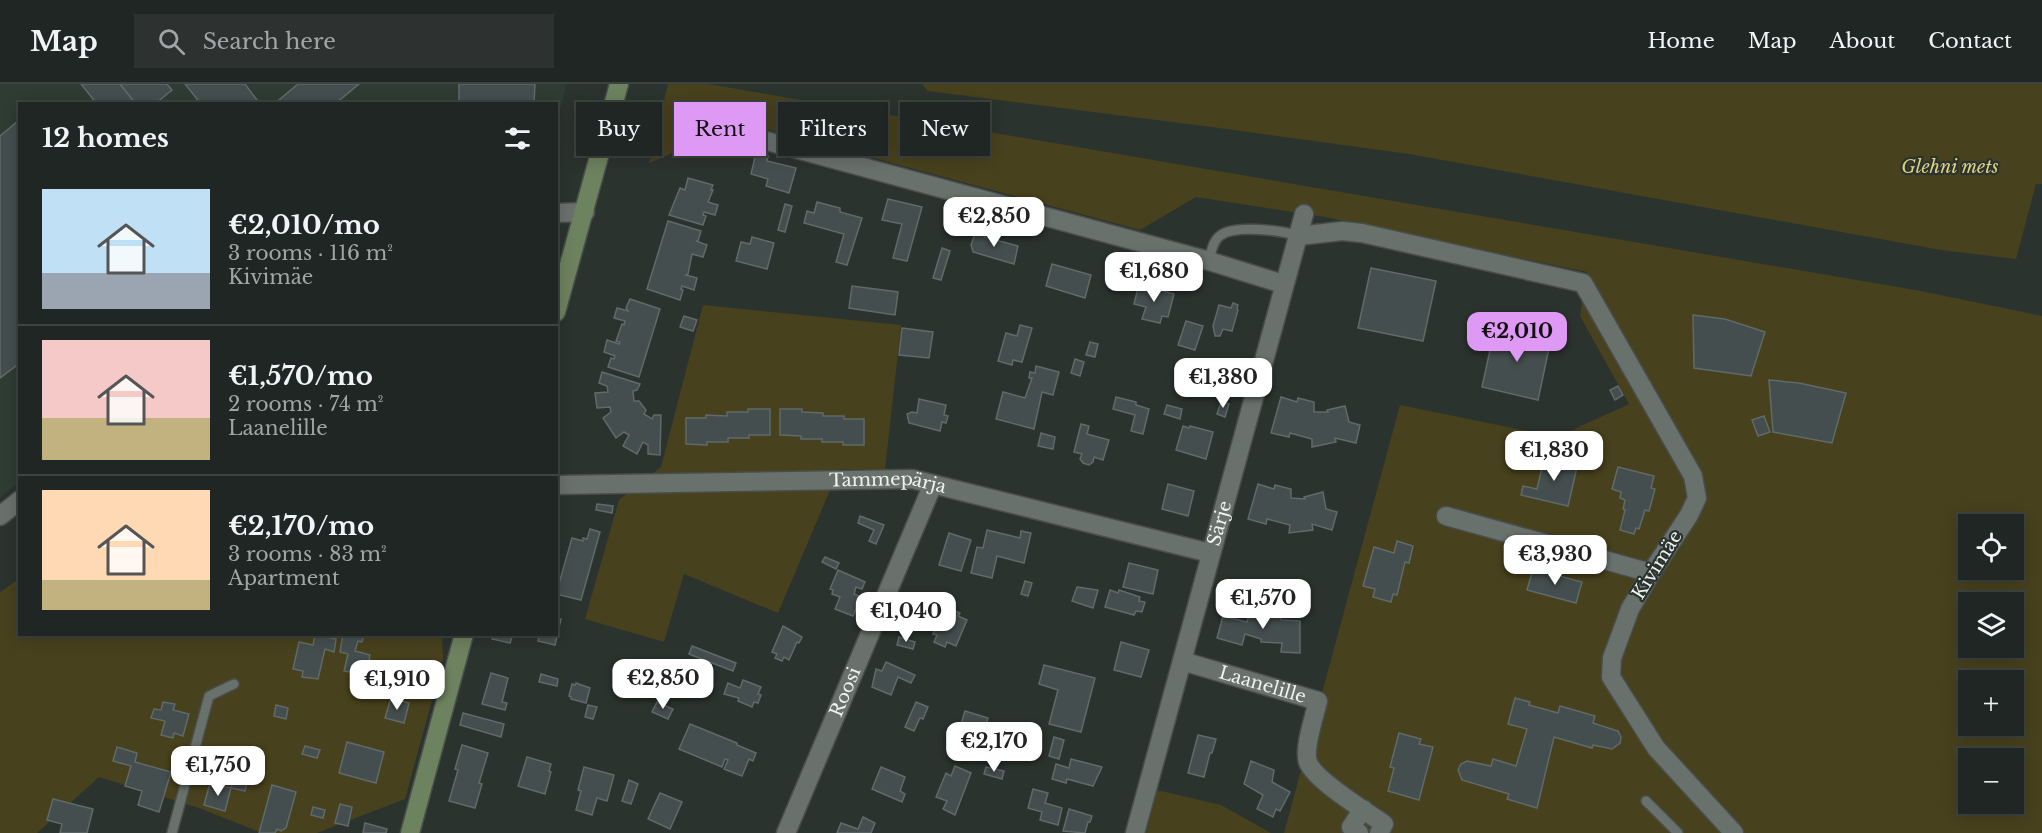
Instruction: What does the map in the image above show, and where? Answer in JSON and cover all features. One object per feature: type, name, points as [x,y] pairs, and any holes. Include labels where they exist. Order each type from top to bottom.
[{"type":"main road","points":[[558,305],[619,84]]},
{"type":"main road","points":[[410,833],[463,636]]},
{"type":"street","points":[[766,141],[1209,261],[1283,284]]},
{"type":"street","points":[[558,213],[585,212]]},
{"type":"street","name":"Särje","points":[[1135,833],[1209,554],[1304,214]]},
{"type":"street","name":"Kivimäe","points":[[1298,236],[1342,231],[1362,233],[1583,283],[1693,476],[1697,498],[1689,515],[1630,609],[1612,658],[1611,677],[1656,748],[1734,833]]},
{"type":"street","name":"Tammepärja","points":[[558,485],[912,479],[1209,554]]},
{"type":"street","name":"Roosi","points":[[786,833],[933,484]]},
{"type":"street","points":[[0,516],[18,502]]},
{"type":"street","points":[[1446,516],[1651,573]]},
{"type":"street","name":"Laanelille","points":[[1182,661],[1318,701],[1308,746],[1308,762],[1321,780],[1384,824],[1379,833]]},
{"type":"street","points":[[1359,833],[1351,827],[1363,809]]},
{"type":"lane","points":[[1209,261],[1215,241],[1221,235],[1231,231],[1282,231],[1298,236]]},
{"type":"lane","points":[[172,833],[209,696],[234,684]]},
{"type":"lane","points":[[1646,801],[1678,833]]},
{"type":"shaded area","points":[[0,84],[567,84],[558,116],[558,102],[18,102],[18,483],[0,498]]},
{"type":"green space","points":[[668,84],[708,84],[813,102],[778,102],[778,132],[766,129],[766,102],[674,102],[674,152],[649,163],[651,156],[662,156],[662,109]]},
{"type":"green space","name":"Glehni mets","points":[[922,84],[2042,84],[2042,184],[2036,184],[2016,259],[1941,250],[1409,154],[928,91]]},
{"type":"green space","points":[[888,115],[900,117],[900,156],[990,156],[990,132],[1921,291],[2042,316],[2042,833],[1284,833],[1400,405],[1557,437],[1629,404],[1580,316],[1587,272],[1325,217],[1196,197],[1140,230],[866,156],[888,156]]},
{"type":"green space","points":[[703,305],[901,325],[885,469],[839,469],[778,613],[684,574],[664,642],[585,619],[619,500],[661,467]]},
{"type":"green space","points":[[18,580],[18,636],[442,636],[443,660],[405,799],[317,833],[262,833],[199,808],[99,777],[37,833],[0,833],[0,592]]},
{"type":"green space","points":[[1157,790],[1221,805],[1271,833],[1146,833]]},
{"type":"building","points":[[81,84],[120,84],[134,102],[95,102]]},
{"type":"building","points":[[120,84],[167,84],[172,90],[157,102],[134,102]]},
{"type":"building","points":[[185,84],[245,84],[258,102],[199,102]]},
{"type":"building","points":[[298,84],[359,84],[337,102],[276,102]]},
{"type":"building","points":[[459,84],[535,84],[534,102],[459,102]]},
{"type":"building","points":[[18,121],[18,364],[0,378],[0,136]]},
{"type":"building","points":[[755,156],[768,156],[767,161],[796,168],[789,193],[766,186],[768,179],[751,174]]},
{"type":"building","points":[[688,178],[713,185],[708,202],[718,205],[715,215],[704,212],[703,215],[706,216],[703,225],[669,215],[680,188],[685,190]]},
{"type":"building","points":[[888,199],[922,207],[907,261],[893,258],[902,224],[882,220]]},
{"type":"building","points":[[817,202],[840,208],[840,212],[862,218],[847,265],[836,262],[844,234],[804,223],[807,211],[814,213]]},
{"type":"building","points":[[785,204],[792,206],[785,232],[778,230]]},
{"type":"building","points":[[668,221],[701,231],[696,241],[707,245],[703,257],[692,254],[686,275],[697,278],[694,290],[682,286],[680,300],[647,289]]},
{"type":"building","points":[[976,230],[986,233],[985,237],[1018,246],[1014,264],[973,252],[971,245]]},
{"type":"building","points":[[752,237],[774,243],[767,269],[736,261],[741,242],[750,244]]},
{"type":"building","points":[[942,248],[950,251],[941,280],[933,278]]},
{"type":"building","points":[[1052,264],[1091,275],[1085,298],[1046,286]]},
{"type":"building","points":[[1371,268],[1436,281],[1423,341],[1358,328]]},
{"type":"building","points":[[1139,284],[1174,294],[1168,317],[1162,316],[1160,323],[1142,319],[1146,307],[1134,304]]},
{"type":"building","points":[[852,286],[898,292],[895,315],[849,308]]},
{"type":"building","points":[[630,299],[660,309],[639,377],[608,367],[611,358],[614,359],[615,356],[604,352],[607,340],[619,344],[620,342],[616,341],[625,321],[614,318],[617,308],[628,311],[626,308]]},
{"type":"building","points":[[1233,303],[1238,305],[1238,310],[1232,331],[1223,329],[1220,336],[1215,336],[1213,326],[1219,305],[1231,308]]},
{"type":"building","points":[[1693,315],[1725,319],[1765,332],[1751,376],[1694,368]]},
{"type":"building","points":[[684,316],[697,320],[693,331],[680,327]]},
{"type":"building","points":[[1186,321],[1203,326],[1195,350],[1178,345]]},
{"type":"building","points":[[1020,325],[1032,328],[1022,362],[1013,360],[1012,365],[998,361],[1006,333],[1017,336]]},
{"type":"building","points":[[1495,327],[1551,339],[1538,400],[1482,387]]},
{"type":"building","points":[[902,328],[933,332],[929,358],[899,355]]},
{"type":"building","points":[[1090,342],[1098,344],[1095,357],[1086,355]]},
{"type":"building","points":[[1075,359],[1084,362],[1080,376],[1071,373]]},
{"type":"building","points":[[1036,366],[1059,372],[1053,395],[1042,392],[1034,429],[996,419],[1003,392],[1025,398],[1032,378],[1029,378],[1030,372],[1035,373]]},
{"type":"building","points":[[602,372],[640,384],[637,390],[633,391],[634,401],[639,401],[646,410],[644,414],[652,419],[654,415],[661,415],[660,455],[648,454],[648,445],[643,442],[637,454],[623,446],[629,435],[624,432],[616,438],[603,418],[611,412],[610,407],[597,408],[595,393],[608,392],[607,386],[599,383]]},
{"type":"building","points":[[1769,380],[1799,383],[1846,393],[1832,443],[1773,432]]},
{"type":"building","points":[[1618,386],[1623,395],[1615,400],[1610,390]]},
{"type":"building","points":[[1116,397],[1136,402],[1136,405],[1149,409],[1143,434],[1131,431],[1135,415],[1113,409]]},
{"type":"building","points":[[1281,397],[1297,402],[1298,398],[1314,402],[1314,412],[1328,412],[1327,410],[1345,406],[1349,422],[1360,425],[1356,443],[1335,438],[1336,442],[1312,447],[1312,439],[1290,433],[1289,437],[1271,433]]},
{"type":"building","points":[[919,399],[946,405],[944,415],[948,416],[946,423],[942,422],[940,431],[909,423],[907,414],[917,413]]},
{"type":"building","points":[[1221,402],[1229,404],[1225,417],[1217,414]]},
{"type":"building","points":[[1167,405],[1182,409],[1180,419],[1164,414]]},
{"type":"building","points":[[748,409],[770,409],[770,435],[728,438],[728,442],[707,442],[707,445],[686,444],[686,418],[706,418],[706,415],[727,416],[727,412],[748,412]]},
{"type":"building","points":[[780,409],[802,409],[802,412],[823,413],[823,416],[864,419],[864,445],[843,445],[843,442],[822,442],[822,439],[801,439],[801,436],[780,435]]},
{"type":"building","points":[[1764,416],[1770,432],[1758,436],[1752,420]]},
{"type":"building","points":[[1081,424],[1089,426],[1087,434],[1109,440],[1103,460],[1094,457],[1093,462],[1089,465],[1080,459],[1082,454],[1074,452]]},
{"type":"building","points":[[1183,426],[1213,432],[1206,459],[1176,450]]},
{"type":"building","points":[[1041,433],[1055,437],[1053,449],[1038,446]]},
{"type":"building","points":[[1545,455],[1578,463],[1568,506],[1521,495],[1523,486],[1537,489]]},
{"type":"building","points":[[1618,467],[1654,476],[1651,488],[1655,489],[1649,511],[1645,510],[1639,529],[1636,528],[1634,534],[1620,530],[1625,500],[1620,498],[1621,492],[1612,489]]},
{"type":"building","points":[[1168,484],[1194,491],[1188,516],[1162,509]]},
{"type":"building","points":[[1258,484],[1274,489],[1275,485],[1291,489],[1291,498],[1305,499],[1304,497],[1323,492],[1326,509],[1337,512],[1332,530],[1312,524],[1313,530],[1289,533],[1290,525],[1267,519],[1266,524],[1248,519]]},
{"type":"building","points":[[597,504],[613,506],[612,513],[596,510]]},
{"type":"building","points":[[860,516],[884,525],[876,544],[869,541],[874,530],[858,523]]},
{"type":"building","points":[[590,529],[600,532],[581,600],[558,594],[572,538],[583,541],[583,538],[587,539]]},
{"type":"building","points":[[987,530],[1020,538],[1021,531],[1031,533],[1024,563],[997,556],[992,578],[971,573],[977,547],[983,548]]},
{"type":"building","points":[[949,533],[971,540],[961,571],[939,565]]},
{"type":"building","points":[[1397,541],[1413,546],[1409,563],[1405,562],[1397,595],[1393,594],[1391,602],[1373,597],[1375,589],[1363,586],[1374,547],[1394,553]]},
{"type":"building","points":[[825,557],[839,563],[836,569],[822,562]]},
{"type":"building","points":[[1129,563],[1158,570],[1153,594],[1123,587]]},
{"type":"building","points":[[1533,569],[1582,582],[1576,603],[1527,590]]},
{"type":"building","points":[[838,570],[865,582],[862,589],[856,587],[854,594],[861,597],[853,616],[835,609],[840,597],[832,594],[833,590],[830,589]]},
{"type":"building","points":[[1025,581],[1032,583],[1028,596],[1021,594]]},
{"type":"building","points":[[1077,587],[1098,590],[1093,608],[1072,601]]},
{"type":"building","points":[[1110,590],[1118,593],[1119,590],[1140,597],[1139,601],[1145,602],[1142,612],[1136,611],[1134,615],[1105,607]]},
{"type":"building","points":[[1252,603],[1267,608],[1266,612],[1281,616],[1281,620],[1300,621],[1300,653],[1281,652],[1282,643],[1261,642],[1261,639],[1245,634],[1242,645],[1217,638],[1223,616],[1247,622]]},
{"type":"building","points":[[948,608],[960,613],[958,616],[967,620],[956,646],[947,642],[945,647],[934,642],[937,635],[933,634],[943,613],[946,614]]},
{"type":"building","points":[[783,626],[802,637],[799,643],[797,642],[789,660],[784,657],[782,661],[775,658],[777,654],[772,652]]},
{"type":"building","points":[[315,636],[336,639],[334,652],[325,649],[318,679],[302,677],[303,671],[293,669],[299,642],[313,645]]},
{"type":"building","points":[[343,636],[364,636],[362,642],[358,641],[355,651],[370,655],[369,660],[373,661],[372,669],[367,668],[365,675],[344,671],[348,654],[340,652]]},
{"type":"building","points":[[493,636],[512,636],[510,643],[492,639]]},
{"type":"building","points":[[539,636],[557,636],[555,645],[538,641]]},
{"type":"building","points":[[899,637],[915,642],[913,649],[897,645]]},
{"type":"building","points":[[1121,642],[1149,650],[1141,677],[1114,670]]},
{"type":"building","points":[[692,646],[736,663],[733,671],[689,654]]},
{"type":"building","points":[[886,662],[915,675],[911,683],[898,677],[891,695],[872,687],[876,669],[882,671]]},
{"type":"building","points":[[1044,665],[1095,678],[1081,732],[1049,724],[1058,690],[1039,684]]},
{"type":"building","points":[[491,673],[508,678],[502,702],[507,703],[505,710],[482,704]]},
{"type":"building","points":[[541,674],[558,679],[557,686],[539,682]]},
{"type":"building","points":[[743,680],[761,687],[758,703],[754,702],[752,707],[738,701],[739,698],[724,694],[728,683],[740,688]]},
{"type":"building","points":[[576,683],[590,688],[586,703],[571,699],[569,696],[572,684]]},
{"type":"building","points":[[391,698],[409,703],[404,723],[385,718]]},
{"type":"building","points":[[1515,698],[1530,702],[1529,705],[1558,713],[1560,706],[1595,716],[1593,723],[1618,731],[1621,737],[1620,743],[1612,749],[1593,745],[1592,748],[1554,737],[1537,808],[1507,799],[1509,794],[1462,780],[1458,770],[1461,764],[1467,761],[1491,766],[1493,759],[1516,766],[1527,729],[1508,724]]},
{"type":"building","points":[[163,702],[175,704],[173,710],[189,714],[183,736],[174,733],[173,738],[161,735],[165,721],[151,718],[154,709],[161,710]]},
{"type":"building","points":[[657,702],[673,709],[668,719],[652,712]]},
{"type":"building","points":[[916,702],[928,707],[914,731],[905,727]]},
{"type":"building","points":[[276,705],[288,708],[286,719],[274,716]]},
{"type":"building","points":[[588,705],[597,707],[593,719],[585,717]]},
{"type":"building","points":[[965,711],[988,718],[978,753],[954,747]]},
{"type":"building","points":[[463,713],[504,724],[501,737],[460,725]]},
{"type":"building","points":[[690,724],[756,753],[753,761],[749,759],[742,776],[724,769],[728,760],[725,759],[722,767],[679,749]]},
{"type":"building","points":[[1399,733],[1421,739],[1419,744],[1433,747],[1419,800],[1388,791],[1394,768],[1390,767]]},
{"type":"building","points":[[1198,735],[1216,739],[1204,777],[1188,773]]},
{"type":"building","points":[[1054,737],[1064,740],[1059,759],[1049,756]]},
{"type":"building","points":[[347,742],[384,752],[376,783],[339,773]]},
{"type":"building","points":[[462,745],[488,753],[479,783],[482,784],[475,808],[449,801]]},
{"type":"building","points":[[305,746],[320,750],[317,758],[302,754]]},
{"type":"building","points":[[117,747],[137,753],[135,762],[171,772],[159,812],[138,805],[142,791],[125,786],[131,766],[113,761]]},
{"type":"building","points":[[527,757],[551,764],[545,794],[518,786]]},
{"type":"building","points":[[1071,759],[1102,767],[1093,786],[1067,779],[1066,783],[1052,779],[1056,764],[1069,768]]},
{"type":"building","points":[[1251,761],[1274,770],[1272,782],[1290,792],[1280,811],[1276,809],[1273,817],[1257,809],[1263,795],[1244,784]]},
{"type":"building","points":[[955,766],[971,773],[955,815],[943,809],[947,801],[936,797],[946,773],[951,776]]},
{"type":"building","points":[[584,767],[614,775],[607,801],[597,798],[592,815],[576,810]]},
{"type":"building","points":[[881,767],[905,777],[900,791],[905,794],[902,802],[872,789]]},
{"type":"building","points":[[986,767],[1004,771],[1002,779],[984,774]]},
{"type":"building","points":[[234,775],[248,779],[245,791],[231,788]]},
{"type":"building","points":[[629,780],[638,784],[631,804],[622,801]]},
{"type":"building","points":[[210,783],[231,788],[225,811],[204,805]]},
{"type":"building","points":[[272,785],[296,792],[286,828],[281,831],[277,829],[275,833],[259,833]]},
{"type":"building","points":[[1033,789],[1048,793],[1045,803],[1062,808],[1058,825],[1040,820],[1042,812],[1028,808]]},
{"type":"building","points":[[660,793],[682,802],[670,829],[648,819]]},
{"type":"building","points":[[53,799],[93,809],[87,833],[60,833],[62,824],[47,820]]},
{"type":"building","points":[[340,804],[352,807],[348,826],[335,823]]},
{"type":"building","points":[[313,807],[325,810],[323,818],[311,815]]},
{"type":"building","points":[[1069,809],[1092,816],[1085,833],[1063,831]]},
{"type":"building","points":[[863,817],[875,823],[871,833],[837,833],[841,823],[858,829]]},
{"type":"building","points":[[365,823],[387,829],[386,833],[363,833]]}]
